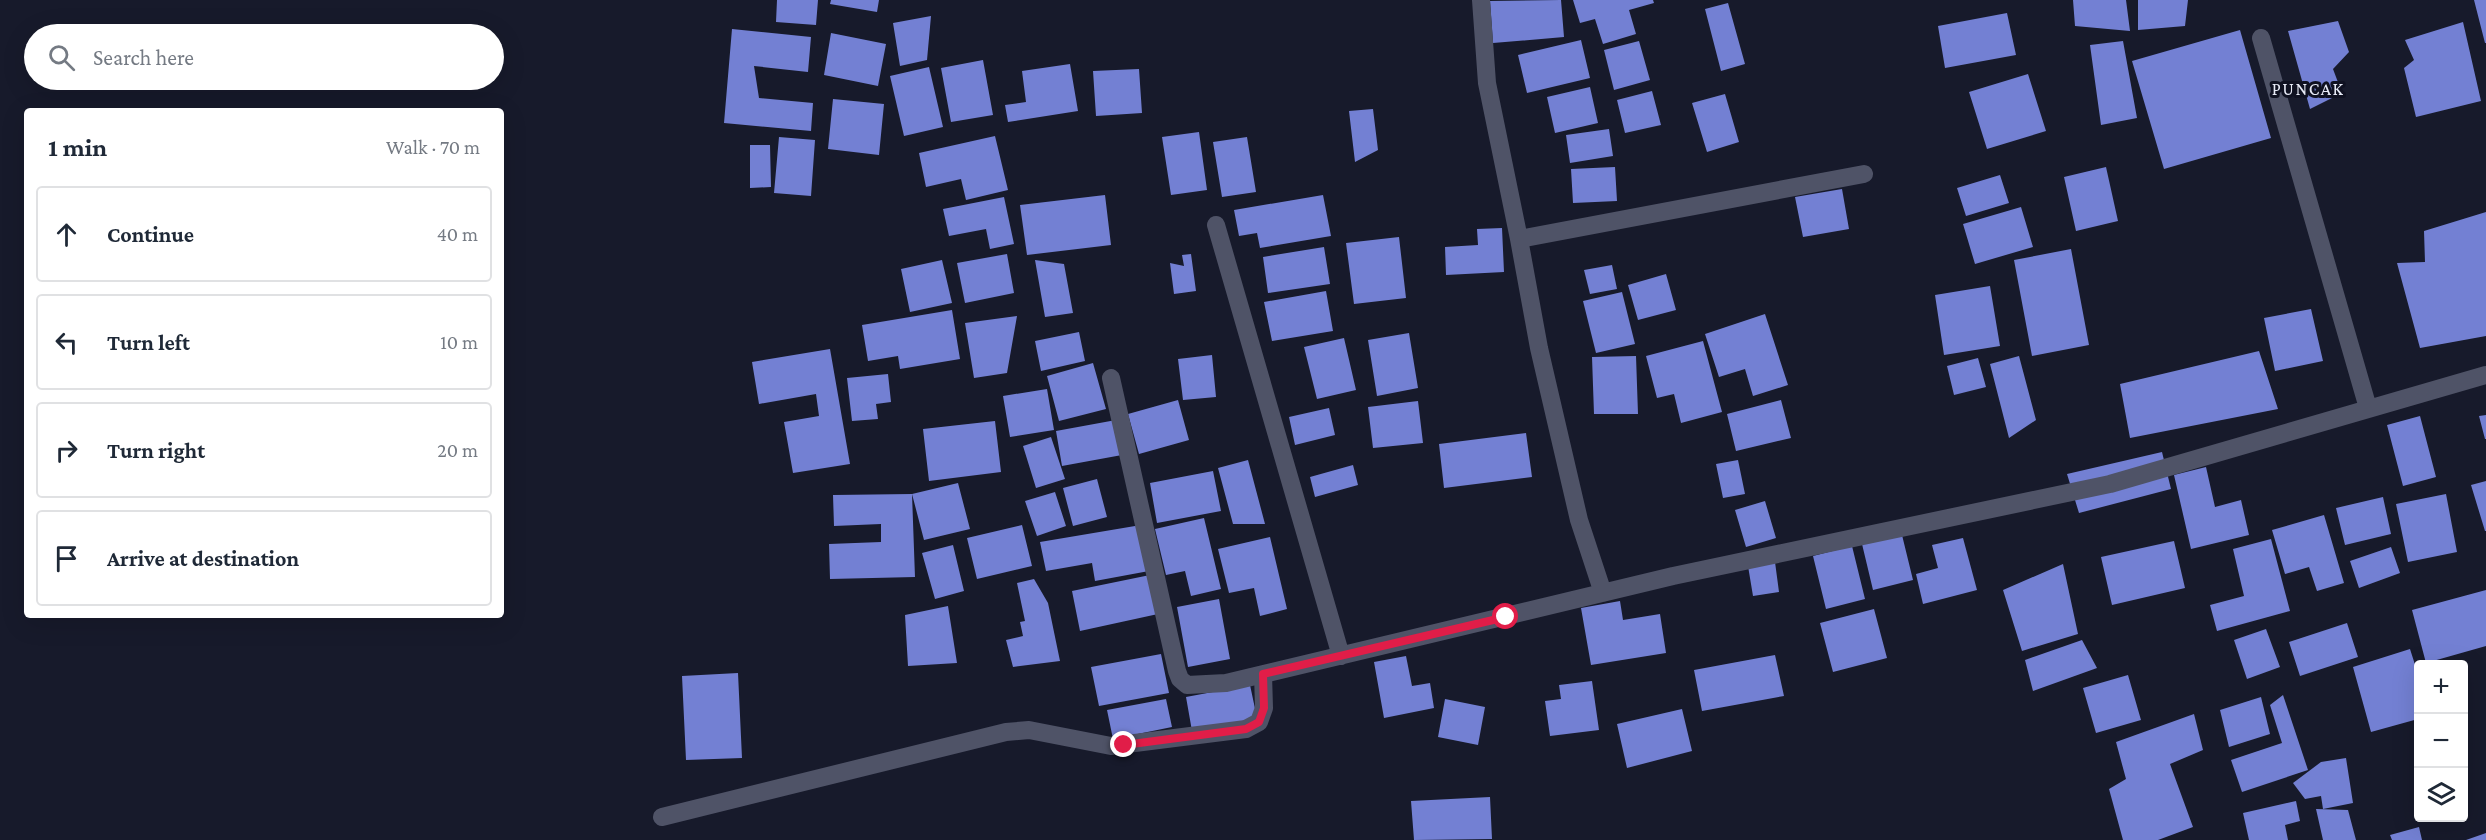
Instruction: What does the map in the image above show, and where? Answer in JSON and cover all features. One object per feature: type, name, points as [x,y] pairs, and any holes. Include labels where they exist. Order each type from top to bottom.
[{"type":"street","points":[[1481,0],[1487,83],[1539,348],[1579,520],[1603,593]]},
{"type":"street","points":[[2261,38],[2368,408]]},
{"type":"street","points":[[1519,238],[1864,174]]},
{"type":"street","points":[[1216,225],[1341,656]]},
{"type":"street","points":[[1111,378],[1180,679],[1187,685],[1198,685],[1226,683],[1674,576],[2110,484],[2486,375]]},
{"type":"street","points":[[662,818],[1006,732],[1029,730],[1111,746],[1246,729],[1259,722],[1264,708],[1263,674]]},
{"type":"building","points":[[777,0],[818,0],[816,25],[776,22]]},
{"type":"building","points":[[831,0],[879,0],[877,12],[830,4]]},
{"type":"building","points":[[1561,0],[1564,37],[1493,43],[1490,1]]},
{"type":"building","points":[[1573,0],[1653,0],[1654,3],[1629,10],[1636,34],[1603,44],[1595,19],[1580,23]]},
{"type":"building","points":[[2073,0],[2126,0],[2130,31],[2075,26]]},
{"type":"building","points":[[2138,0],[2188,0],[2185,26],[2138,30]]},
{"type":"building","points":[[2474,0],[2486,0],[2486,43],[2485,43]]},
{"type":"building","points":[[1728,3],[1745,64],[1721,71],[1705,9]]},
{"type":"building","points":[[2007,13],[2016,55],[1945,68],[1938,26]]},
{"type":"building","points":[[931,16],[927,60],[900,66],[893,23]]},
{"type":"building","points":[[2338,21],[2349,52],[2333,69],[2342,93],[2310,109],[2288,31]]},
{"type":"building","points":[[2463,22],[2481,101],[2416,117],[2404,68],[2414,60],[2405,40]]},
{"type":"building","points":[[732,29],[811,37],[808,72],[754,66],[759,98],[813,103],[811,131],[724,123]]},
{"type":"building","points":[[2240,30],[2271,138],[2164,169],[2132,61]]},
{"type":"building","points":[[831,33],[886,44],[878,86],[824,75]]},
{"type":"building","points":[[1581,40],[1590,78],[1527,93],[1518,55]]},
{"type":"building","points":[[1639,41],[1650,80],[1614,90],[1604,50]]},
{"type":"building","points":[[2123,41],[2137,118],[2101,125],[2090,45]]},
{"type":"building","points":[[983,60],[993,115],[951,122],[941,68]]},
{"type":"building","points":[[1070,64],[1078,111],[1008,122],[1005,105],[1026,102],[1022,71]]},
{"type":"building","points":[[929,67],[943,127],[904,136],[890,76]]},
{"type":"building","points":[[1139,69],[1142,113],[1096,116],[1093,71]]},
{"type":"building","points":[[2028,74],[2046,131],[1987,149],[1969,92]]},
{"type":"building","points":[[1590,87],[1598,123],[1555,133],[1547,97]]},
{"type":"building","points":[[1652,91],[1661,125],[1625,133],[1617,100]]},
{"type":"building","points":[[1725,94],[1739,142],[1707,152],[1692,103]]},
{"type":"building","points":[[833,99],[884,104],[879,155],[828,149]]},
{"type":"building","points":[[1373,109],[1378,150],[1355,162],[1349,111]]},
{"type":"building","points":[[1609,129],[1613,156],[1570,163],[1566,135]]},
{"type":"building","points":[[1199,132],[1207,190],[1171,195],[1162,137]]},
{"type":"building","points":[[995,136],[1008,190],[966,200],[961,179],[926,187],[919,153]]},
{"type":"building","points":[[779,137],[815,140],[811,196],[774,193]]},
{"type":"building","points":[[1247,137],[1256,192],[1222,197],[1213,142]]},
{"type":"building","points":[[750,145],[770,145],[771,187],[750,188]]},
{"type":"building","points":[[1615,167],[1617,201],[1573,203],[1571,169]]},
{"type":"building","points":[[2106,167],[2118,221],[2076,231],[2064,177]]},
{"type":"building","points":[[2000,175],[2009,203],[1966,216],[1957,188]]},
{"type":"building","points":[[1842,189],[1849,229],[1803,237],[1795,197]]},
{"type":"building","points":[[1105,195],[1111,245],[1027,255],[1020,205]]},
{"type":"building","points":[[1323,195],[1331,236],[1260,248],[1257,233],[1239,236],[1234,210]]},
{"type":"building","points":[[1004,197],[1014,244],[990,249],[986,229],[949,236],[943,209]]},
{"type":"building","points":[[2021,207],[2033,247],[1975,264],[1963,224]]},
{"type":"building","points":[[2486,212],[2486,336],[2420,348],[2397,263],[2425,262],[2424,231]]},
{"type":"building","points":[[1502,228],[1504,272],[1446,275],[1445,247],[1478,245],[1477,229]]},
{"type":"building","points":[[1399,237],[1406,298],[1354,304],[1346,243]]},
{"type":"building","points":[[1324,247],[1330,284],[1268,293],[1263,257]]},
{"type":"building","points":[[2071,249],[2089,345],[2032,356],[2014,260]]},
{"type":"building","points":[[1007,254],[1014,293],[965,303],[957,263]]},
{"type":"building","points":[[1191,254],[1196,291],[1174,294],[1170,263],[1184,266],[1182,255]]},
{"type":"building","points":[[942,260],[952,303],[910,312],[901,269]]},
{"type":"building","points":[[1035,260],[1064,264],[1073,313],[1045,317]]},
{"type":"building","points":[[1612,265],[1617,289],[1590,294],[1584,270]]},
{"type":"building","points":[[1666,274],[1676,310],[1638,320],[1628,285]]},
{"type":"building","points":[[1990,286],[2000,346],[1944,355],[1935,295]]},
{"type":"building","points":[[1326,291],[1333,331],[1272,341],[1264,302]]},
{"type":"building","points":[[1622,292],[1635,344],[1596,353],[1583,301]]},
{"type":"building","points":[[2311,309],[2323,361],[2275,371],[2264,318]]},
{"type":"building","points":[[952,310],[960,359],[900,369],[898,356],[868,361],[862,325]]},
{"type":"building","points":[[1765,314],[1788,385],[1753,396],[1745,369],[1719,377],[1705,334]]},
{"type":"building","points":[[1017,316],[1007,373],[974,378],[965,323]]},
{"type":"building","points":[[1079,332],[1085,361],[1041,371],[1035,341]]},
{"type":"building","points":[[1409,333],[1418,388],[1377,396],[1368,340]]},
{"type":"building","points":[[1344,338],[1356,390],[1317,399],[1304,347]]},
{"type":"building","points":[[1703,341],[1722,412],[1681,423],[1674,394],[1657,398],[1646,356]]},
{"type":"building","points":[[830,349],[850,464],[793,473],[784,422],[819,416],[816,394],[759,404],[752,362]]},
{"type":"building","points":[[2259,351],[2278,409],[2130,438],[2120,384]]},
{"type":"building","points":[[1212,355],[1216,397],[1183,400],[1178,359]]},
{"type":"building","points":[[1636,356],[1638,414],[1594,414],[1592,357]]},
{"type":"building","points":[[2019,356],[2036,420],[2009,438],[1990,364]]},
{"type":"building","points":[[1978,358],[1986,387],[1954,395],[1947,366]]},
{"type":"building","points":[[1093,363],[1106,409],[1059,421],[1047,376]]},
{"type":"building","points":[[888,374],[891,402],[876,404],[878,419],[852,421],[847,378]]},
{"type":"building","points":[[1047,389],[1054,430],[1010,437],[1003,396]]},
{"type":"building","points":[[1178,400],[1189,440],[1139,454],[1128,414]]},
{"type":"building","points":[[1781,400],[1791,438],[1736,451],[1727,414]]},
{"type":"building","points":[[1418,401],[1423,443],[1373,448],[1368,407]]},
{"type":"building","points":[[1329,408],[1335,435],[1295,445],[1289,417]]},
{"type":"building","points":[[2486,415],[2486,439],[2485,439],[2479,416]]},
{"type":"building","points":[[2420,416],[2436,477],[2403,486],[2387,425]]},
{"type":"building","points":[[1116,420],[1122,455],[1062,466],[1056,431]]},
{"type":"building","points":[[995,421],[1001,472],[929,481],[923,429]]},
{"type":"building","points":[[1526,433],[1532,477],[1444,488],[1439,444]]},
{"type":"building","points":[[1051,437],[1065,479],[1036,488],[1023,446]]},
{"type":"building","points":[[2162,452],[2171,489],[2079,513],[2067,474]]},
{"type":"building","points":[[1248,460],[1265,524],[1233,524],[1218,468]]},
{"type":"building","points":[[1738,460],[1745,494],[1723,498],[1716,464]]},
{"type":"building","points":[[1353,465],[1358,485],[1315,497],[1310,477]]},
{"type":"building","points":[[2206,467],[2215,507],[2241,500],[2249,535],[2191,549],[2174,475]]},
{"type":"building","points":[[1213,471],[1221,511],[1157,523],[1150,483]]},
{"type":"building","points":[[1097,479],[1107,517],[1073,526],[1063,488]]},
{"type":"building","points":[[2486,481],[2486,531],[2485,531],[2471,485]]},
{"type":"building","points":[[958,483],[970,529],[924,540],[912,494]]},
{"type":"building","points":[[1055,492],[1066,526],[1037,536],[1025,501]]},
{"type":"building","points":[[912,494],[915,577],[830,579],[829,544],[881,542],[881,524],[834,526],[833,495]]},
{"type":"building","points":[[2446,494],[2457,552],[2408,562],[2396,504]]},
{"type":"building","points":[[2383,497],[2391,534],[2345,545],[2336,508]]},
{"type":"building","points":[[1765,501],[1776,538],[1746,547],[1735,510]]},
{"type":"building","points":[[2324,515],[2344,583],[2317,591],[2309,567],[2285,574],[2272,530]]},
{"type":"building","points":[[1204,518],[1221,589],[1191,596],[1185,571],[1166,575],[1155,529]]},
{"type":"building","points":[[1022,525],[1032,566],[977,579],[967,538]]},
{"type":"building","points":[[1141,525],[1149,571],[1095,581],[1092,563],[1046,571],[1040,542]]},
{"type":"building","points":[[1902,535],[1913,580],[1873,590],[1862,544]]},
{"type":"building","points":[[1270,537],[1287,609],[1260,616],[1254,588],[1229,593],[1218,549]]},
{"type":"building","points":[[1963,538],[1977,590],[1923,604],[1916,574],[1938,568],[1932,545]]},
{"type":"building","points":[[2271,539],[2290,611],[2217,631],[2210,605],[2244,596],[2233,549]]},
{"type":"building","points":[[2174,541],[2185,588],[2112,605],[2101,557]]},
{"type":"building","points":[[953,545],[964,591],[935,599],[922,553]]},
{"type":"building","points":[[1852,546],[1865,599],[1826,609],[1813,556]]},
{"type":"building","points":[[2391,547],[2400,573],[2359,588],[2350,561]]},
{"type":"building","points":[[1775,562],[1779,592],[1753,596],[1748,566]]},
{"type":"building","points":[[2063,564],[2078,634],[2022,651],[2003,590]]},
{"type":"building","points":[[1150,575],[1158,614],[1080,631],[1072,591]]},
{"type":"building","points":[[1034,579],[1048,603],[1060,661],[1013,667],[1006,640],[1023,636],[1020,622],[1025,621],[1017,583]]},
{"type":"building","points":[[2486,590],[2486,646],[2437,660],[2425,660],[2412,610]]},
{"type":"building","points":[[1219,599],[1230,659],[1188,667],[1177,607]]},
{"type":"building","points":[[1620,601],[1623,620],[1660,614],[1666,653],[1591,665],[1581,608]]},
{"type":"building","points":[[948,606],[957,663],[908,666],[905,615]]},
{"type":"building","points":[[1874,609],[1887,658],[1833,672],[1820,623]]},
{"type":"building","points":[[2347,623],[2358,657],[2300,676],[2289,642]]},
{"type":"building","points":[[2266,629],[2280,667],[2247,679],[2234,640]]},
{"type":"building","points":[[2082,640],[2097,668],[2033,691],[2025,660]]},
{"type":"building","points":[[2410,649],[2414,662],[2414,720],[2371,732],[2353,667]]},
{"type":"building","points":[[1161,654],[1169,693],[1099,706],[1091,667]]},
{"type":"building","points":[[1775,655],[1784,696],[1702,711],[1694,670]]},
{"type":"building","points":[[1406,656],[1412,686],[1430,683],[1434,708],[1384,718],[1374,662]]},
{"type":"building","points":[[738,673],[742,758],[686,760],[682,676]]},
{"type":"building","points":[[2128,675],[2141,720],[2096,733],[2083,688]]},
{"type":"building","points":[[1592,681],[1599,730],[1550,736],[1545,701],[1561,699],[1559,685]]},
{"type":"building","points":[[1250,685],[1257,718],[1192,731],[1186,697]]},
{"type":"building","points":[[2283,695],[2308,770],[2242,792],[2231,760],[2282,743],[2270,705]]},
{"type":"building","points":[[2261,697],[2270,734],[2229,747],[2220,710]]},
{"type":"building","points":[[1166,699],[1172,727],[1113,739],[1107,710]]},
{"type":"building","points":[[1445,699],[1485,707],[1478,745],[1438,737]]},
{"type":"building","points":[[1682,709],[1692,751],[1627,768],[1617,724]]},
{"type":"building","points":[[2194,714],[2203,750],[2170,764],[2193,827],[2158,840],[2123,840],[2109,789],[2126,779],[2116,742]]},
{"type":"building","points":[[2346,758],[2353,803],[2323,809],[2321,796],[2305,799],[2293,783],[2321,762]]},
{"type":"building","points":[[1490,797],[1492,839],[1414,840],[1411,801]]},
{"type":"building","points":[[2296,801],[2300,821],[2285,825],[2288,840],[2249,840],[2243,813]]},
{"type":"building","points":[[2316,809],[2348,810],[2356,840],[2323,840]]},
{"type":"building","points":[[2419,827],[2422,840],[2392,840],[2390,835]]},
{"type":"building","points":[[2486,833],[2486,840],[2466,840]]},
{"type":"district","name":"PUNCAK","points":[[2308,89]]},
{"type":"route","points":[[1124,745],[1246,729],[1259,722],[1264,708],[1263,674],[1506,617]]}]
